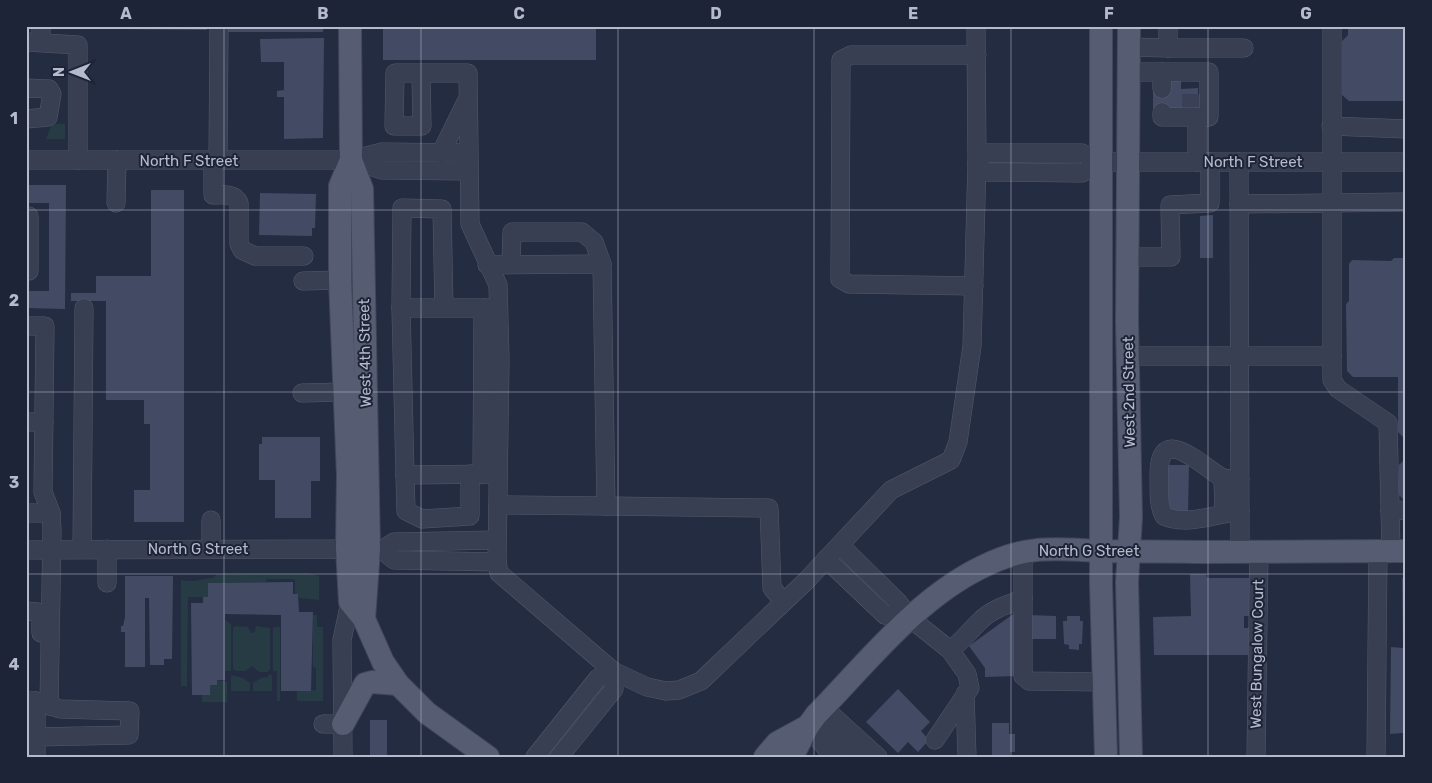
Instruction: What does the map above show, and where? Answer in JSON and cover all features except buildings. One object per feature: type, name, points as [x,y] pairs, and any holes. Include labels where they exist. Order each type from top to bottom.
[{"type":"main road","name":"West 4th Street","points":[[350,26],[351,160],[362,189],[366,549]]},
{"type":"main road","name":"West 2nd Street","points":[[1101,26],[1103,551],[1106,757]]},
{"type":"main road","name":"West 2nd Street","points":[[1129,37],[1127,257],[1131,517],[1127,582],[1131,757]]},
{"type":"main road","name":"West 4th Street","points":[[351,160],[340,186],[342,392],[348,476],[366,549]]},
{"type":"main road","name":"North G Street","points":[[765,757],[777,743],[816,716],[911,619],[941,593],[980,568],[1010,555],[1045,548],[1103,551],[1392,551]]},
{"type":"main road","points":[[366,549],[357,611],[383,662],[398,684],[427,713],[488,757]]},
{"type":"main road","points":[[333,724],[364,684],[372,682],[398,684]]},
{"type":"main road","name":"North G Street","points":[[792,757],[816,716]]},
{"type":"street","points":[[219,26],[216,161],[213,195],[231,195],[238,199],[239,244],[242,250],[255,256],[304,256]]},
{"type":"street","points":[[483,474],[498,505],[497,562],[499,572],[613,671],[647,687],[666,691],[679,690],[702,682],[784,602],[891,490],[951,460],[958,442],[971,354],[977,163],[976,26]]},
{"type":"street","points":[[1168,26],[1168,48]]},
{"type":"street","points":[[1332,26],[1332,380],[1338,389],[1388,423],[1398,510],[1392,551],[1376,757]]},
{"type":"street","points":[[36,37],[78,45],[78,160]]},
{"type":"street","points":[[1129,37],[1168,48],[1244,48]]},
{"type":"street","points":[[974,286],[849,284],[840,279],[840,69],[841,60],[850,55],[976,55]]},
{"type":"street","points":[[421,73],[422,126],[394,126],[395,67],[421,73],[468,73],[470,224],[498,286],[490,308],[491,373],[483,474],[470,516],[422,519],[406,511],[401,308],[402,208],[442,209],[444,308]]},
{"type":"street","points":[[1128,72],[1162,80],[1191,80],[1209,72],[1209,117],[1193,115],[1162,117],[1162,112]]},
{"type":"street","points":[[26,88],[49,89],[52,94],[48,117],[26,119]]},
{"type":"street","points":[[440,153],[467,100]]},
{"type":"street","points":[[1127,257],[1171,257],[1170,204],[1210,204],[1204,162],[1193,115]]},
{"type":"street","points":[[1331,126],[1406,129]]},
{"type":"street","points":[[351,160],[382,152],[440,153],[468,162]]},
{"type":"street","points":[[977,163],[985,153],[1082,153],[1101,162]]},
{"type":"street","name":"North F Street","points":[[26,160],[351,160]]},
{"type":"street","points":[[116,203],[117,160]]},
{"type":"street","points":[[351,160],[382,170],[468,162]]},
{"type":"street","name":"North F Street","points":[[1101,162],[1406,162]]},
{"type":"street","name":"West Bungalow Court","points":[[1239,162],[1239,356],[1232,512],[1250,551],[1256,757]]},
{"type":"street","points":[[1238,204],[1406,202]]},
{"type":"street","points":[[26,216],[29,216],[29,271],[26,271]]},
{"type":"street","points":[[511,264],[512,232],[582,232],[594,242],[602,264],[606,506]]},
{"type":"street","points":[[487,265],[602,264]]},
{"type":"street","points":[[303,281],[340,280]]},
{"type":"street","points":[[82,549],[84,308]]},
{"type":"street","points":[[401,308],[490,308]]},
{"type":"street","points":[[26,326],[45,326],[35,422],[42,492],[51,513],[52,550],[49,688],[37,703],[36,757]]},
{"type":"street","points":[[1128,356],[1332,356]]},
{"type":"street","points":[[302,393],[342,392]]},
{"type":"street","points":[[1232,479],[1184,451],[1169,451],[1162,455],[1159,462],[1160,500],[1164,516],[1171,519],[1203,518],[1232,512]]},
{"type":"street","points":[[406,475],[483,474]]},
{"type":"street","points":[[498,505],[769,508],[772,588],[784,602]]},
{"type":"street","points":[[26,513],[51,513]]},
{"type":"street","points":[[211,520],[211,548]]},
{"type":"street","points":[[366,549],[394,542],[497,540]]},
{"type":"street","points":[[840,544],[898,602],[911,619],[950,650],[967,674],[970,688],[935,740]]},
{"type":"street","points":[[107,549],[107,583]]},
{"type":"street","points":[[366,549],[394,560],[497,562]]},
{"type":"street","name":"North G Street","points":[[26,550],[366,549]]},
{"type":"street","points":[[1023,552],[1024,676],[1029,682],[1104,682]]},
{"type":"street","points":[[826,559],[885,615],[911,619]]},
{"type":"street","points":[[26,599],[50,599]]},
{"type":"street","points":[[950,650],[958,645],[982,618],[1005,605],[1023,600]]},
{"type":"street","points":[[26,611],[38,612],[41,615],[42,678],[45,686],[49,688]]},
{"type":"street","points":[[343,757],[333,724],[342,640],[357,611]]},
{"type":"street","points":[[535,757],[598,678],[613,671]]},
{"type":"street","points":[[559,757],[614,689],[613,671]]},
{"type":"street","points":[[965,694],[966,757]]},
{"type":"street","points":[[36,737],[129,735],[130,711],[60,709],[37,703]]},
{"type":"street","points":[[816,716],[833,757]]},
{"type":"street","points":[[816,716],[857,757]]},
{"type":"street","points":[[816,716],[878,757]]},
{"type":"shaded area","points":[[52,124],[65,124],[65,139],[46,139]]},
{"type":"shaded area","points":[[308,573],[319,576],[319,600],[299,598],[298,594],[295,594],[295,580],[291,579],[266,579],[266,582],[208,583],[208,597],[188,597],[187,686],[181,686],[181,580],[194,581],[213,578],[217,574]]},
{"type":"shaded area","points":[[313,615],[317,615],[317,627],[323,627],[323,701],[297,701],[297,691],[316,690],[316,668],[313,667]]},
{"type":"shaded area","points":[[225,620],[231,624],[231,671],[225,671]]},
{"type":"shaded area","points":[[235,626],[248,627],[251,633],[255,632],[256,626],[270,628],[270,669],[268,672],[259,672],[252,666],[245,671],[233,669],[233,628]]},
{"type":"shaded area","points":[[273,627],[280,627],[280,701],[277,701],[277,671],[273,671]]},
{"type":"shaded area","points":[[231,675],[243,678],[250,683],[250,691],[231,691]]},
{"type":"shaded area","points":[[268,675],[272,675],[272,691],[253,691],[253,683],[261,678],[268,677]]},
{"type":"shaded area","points":[[217,680],[227,682],[227,702],[202,702],[202,695],[210,685],[217,685]]},
{"type":"tunnel","points":[[1191,89],[1191,112]]}]
